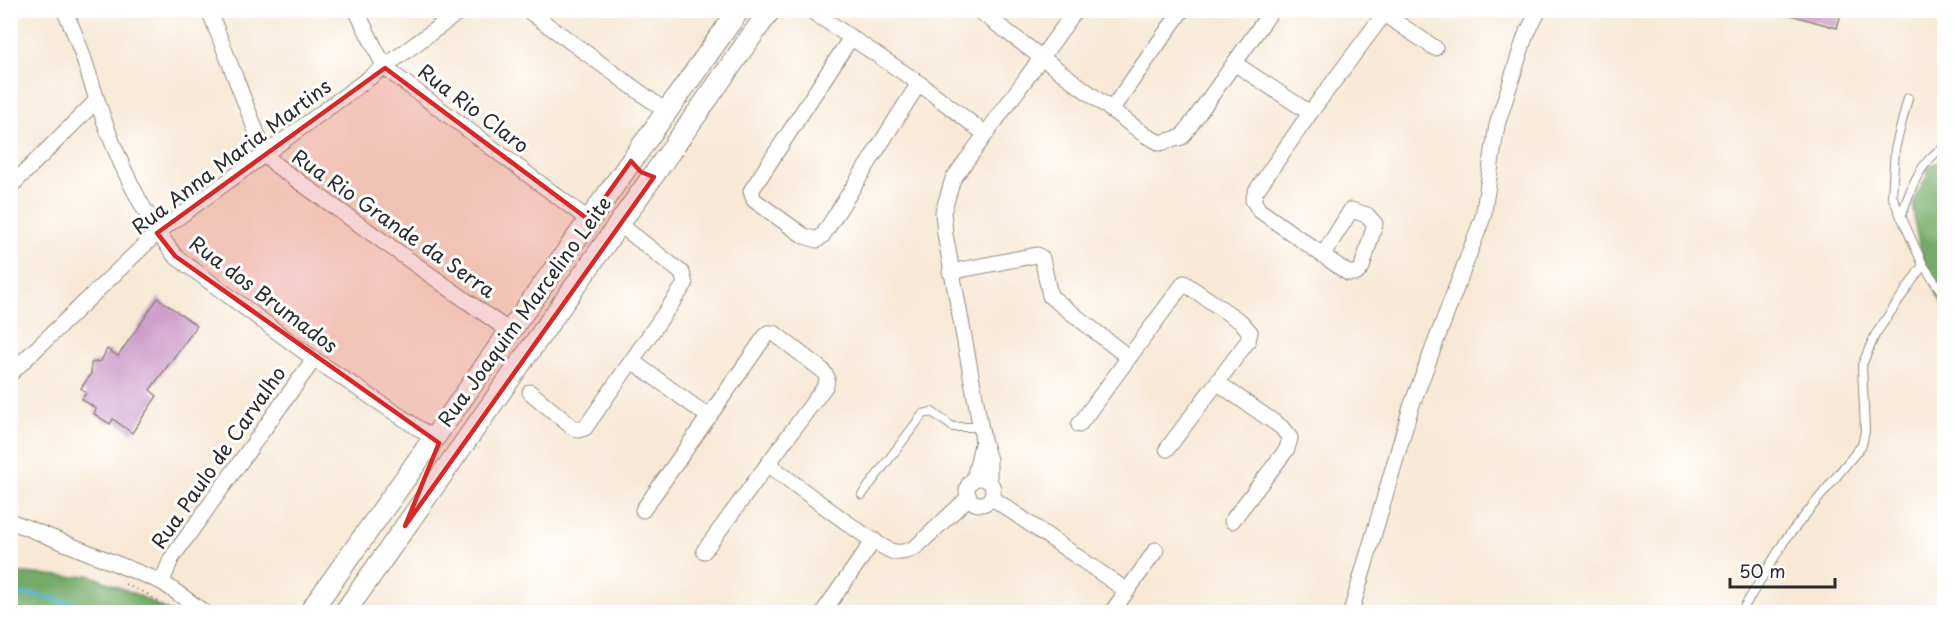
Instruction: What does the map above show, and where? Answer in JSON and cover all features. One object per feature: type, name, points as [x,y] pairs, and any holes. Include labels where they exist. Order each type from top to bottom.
[{"type":"main road","name":"Rua Joaquim Marcelino Leite","points":[[310,612],[739,10]]},
{"type":"main road","name":"Rua Joaquim Marcelino Leite","points":[[345,612],[770,10]]},
{"type":"main road","points":[[632,161],[641,172],[654,177]]},
{"type":"main road","points":[[609,192],[625,190],[631,195],[625,217]]},
{"type":"main road","points":[[405,526],[439,452],[439,444],[433,438]]},
{"type":"street","name":"Rua dos Brumados","points":[[64,10],[87,63],[97,100],[123,169],[157,233],[175,256],[314,359],[433,438]]},
{"type":"street","name":"Rua Rio Grande da Serra","points":[[209,10],[265,154],[277,166],[509,330]]},
{"type":"street","name":"Rua Rio Claro","points":[[356,10],[385,68],[589,220]]},
{"type":"street","name":"Rua Anna Maria Martins","points":[[10,374],[157,233],[462,10]]},
{"type":"street","points":[[527,10],[667,112]]},
{"type":"street","points":[[810,10],[849,39],[920,83],[984,132]]},
{"type":"street","points":[[978,10],[1111,110],[1160,143],[1182,137],[1272,10]]},
{"type":"street","points":[[973,500],[969,485],[982,480],[989,460],[950,272],[943,212],[952,179],[984,132],[1076,10]]},
{"type":"street","points":[[1111,110],[1182,10]]},
{"type":"street","points":[[1351,612],[1411,407],[1483,218],[1497,125],[1525,37],[1539,10]]},
{"type":"street","points":[[1323,255],[1259,210],[1253,200],[1310,112],[1384,14],[1435,48]]},
{"type":"street","points":[[849,39],[751,191],[754,200],[804,237],[817,240],[823,235],[920,83]]},
{"type":"street","points":[[1234,63],[1310,112]]},
{"type":"street","points":[[10,187],[97,100]]},
{"type":"street","points":[[530,392],[579,430],[585,428],[685,284],[682,273],[625,217]]},
{"type":"street","points":[[950,272],[1037,255],[1042,258],[1050,296],[1128,357]]},
{"type":"street","points":[[1079,425],[1178,288],[1184,283],[1241,322],[1250,332],[1248,341],[1167,449]]},
{"type":"street","points":[[643,510],[768,333],[774,333],[822,370],[827,377],[826,386],[704,551]]},
{"type":"street","name":"Rua Paulo de Carvalho","points":[[162,582],[171,559],[314,359]]},
{"type":"street","points":[[632,361],[709,417]]},
{"type":"street","points":[[1218,383],[1281,427],[1290,438],[1287,449],[1232,521]]},
{"type":"street","points":[[769,465],[874,540],[896,552],[911,550],[947,515],[973,500],[985,503],[991,497],[993,489],[982,480]]},
{"type":"street","points":[[991,497],[1127,591]]},
{"type":"street","points":[[10,520],[162,582],[204,612]]},
{"type":"street","points":[[823,612],[874,540]]},
{"type":"street","points":[[1112,612],[1156,550]]},
{"type":"lane","points":[[1908,98],[1895,149],[1892,196],[1923,266],[1944,295]]},
{"type":"lane","points":[[1901,217],[1912,184],[1930,156],[1944,147]]},
{"type":"lane","points":[[1741,612],[1785,540],[1862,445],[1865,431],[1862,365],[1875,336],[1923,266]]},
{"type":"lane","points":[[862,495],[926,412],[932,412],[959,429],[982,434]]},
{"type":"highlighted area","points":[[385,68],[589,220],[631,161],[641,172],[654,177],[405,526],[439,443],[175,256],[157,233]]},
{"type":"green space","points":[[1944,160],[1944,306],[1932,284],[1921,252],[1914,207],[1916,196],[1928,176],[1925,167]]},
{"type":"green space","points":[[10,572],[75,577],[90,575],[142,597],[170,612],[11,612]]},
{"type":"building","points":[[1788,10],[1842,10],[1837,28],[1787,14]]},
{"type":"building","points":[[158,298],[197,326],[150,390],[157,396],[132,433],[113,419],[110,424],[94,414],[96,409],[82,399],[86,393],[81,388],[91,374],[91,363],[101,361],[107,349],[118,356]]},
{"type":"waterway","points":[[10,595],[37,595],[109,612]]}]
